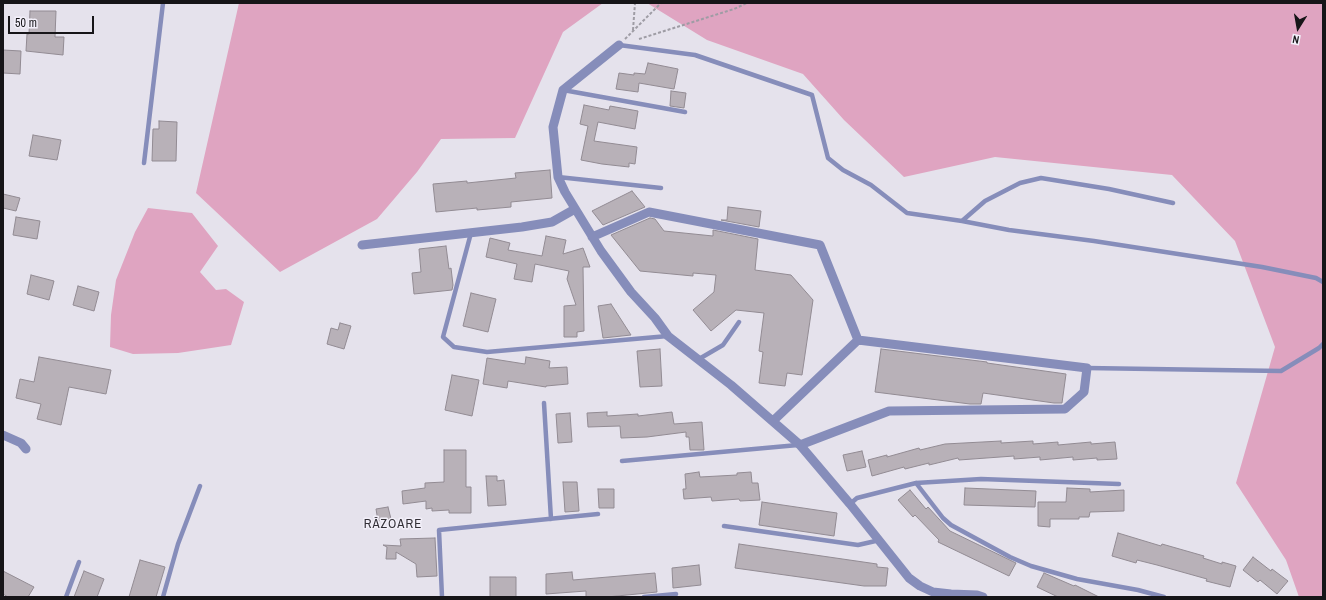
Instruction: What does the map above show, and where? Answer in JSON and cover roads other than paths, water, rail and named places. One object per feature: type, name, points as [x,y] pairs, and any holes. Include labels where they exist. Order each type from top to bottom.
[{"type":"street","points":[[619,45],[563,90],[553,127],[558,177],[565,192],[592,237],[631,292],[656,318],[668,336],[699,359],[800,445],[880,540],[909,578],[920,586],[933,592],[977,595],[983,597]]},
{"type":"street","points":[[362,245],[552,222],[575,209]]},
{"type":"street","points":[[592,237],[649,212],[820,245],[858,340]]},
{"type":"street","points":[[800,445],[888,411],[1065,408],[1084,392],[1087,368],[858,340]]},
{"type":"street","points":[[773,421],[858,340]]},
{"type":"street","points":[[3,434],[21,443],[26,449]]},
{"type":"lane","points":[[144,163],[163,3]]},
{"type":"lane","points":[[619,45],[696,55],[812,95],[828,158],[843,170],[870,185],[907,212],[1009,230],[1109,243],[1262,267],[1316,278],[1323,282]]},
{"type":"lane","points":[[563,90],[685,112]]},
{"type":"lane","points":[[558,177],[661,188]]},
{"type":"lane","points":[[962,221],[985,201],[1020,183],[1041,178],[1109,189],[1173,203]]},
{"type":"lane","points":[[471,233],[443,337],[454,347],[487,352],[668,336]]},
{"type":"lane","points":[[699,359],[723,345],[739,322]]},
{"type":"lane","points":[[1087,368],[1281,370],[1319,348],[1323,344]]},
{"type":"lane","points":[[544,403],[551,519]]},
{"type":"lane","points":[[622,461],[800,445]]},
{"type":"lane","points":[[850,504],[857,498],[916,483],[981,479],[1118,484]]},
{"type":"lane","points":[[916,483],[943,518],[951,525],[1010,557],[1031,566],[1057,574],[1138,590],[1164,597]]},
{"type":"lane","points":[[163,597],[178,544],[200,486]]},
{"type":"lane","points":[[442,597],[439,530],[598,514]]},
{"type":"lane","points":[[724,526],[858,545],[880,540]]},
{"type":"lane","points":[[66,597],[79,562]]},
{"type":"lane","points":[[644,597],[676,594]]},
{"type":"district","name":"RĂZOARE","points":[[393,525]]}]
